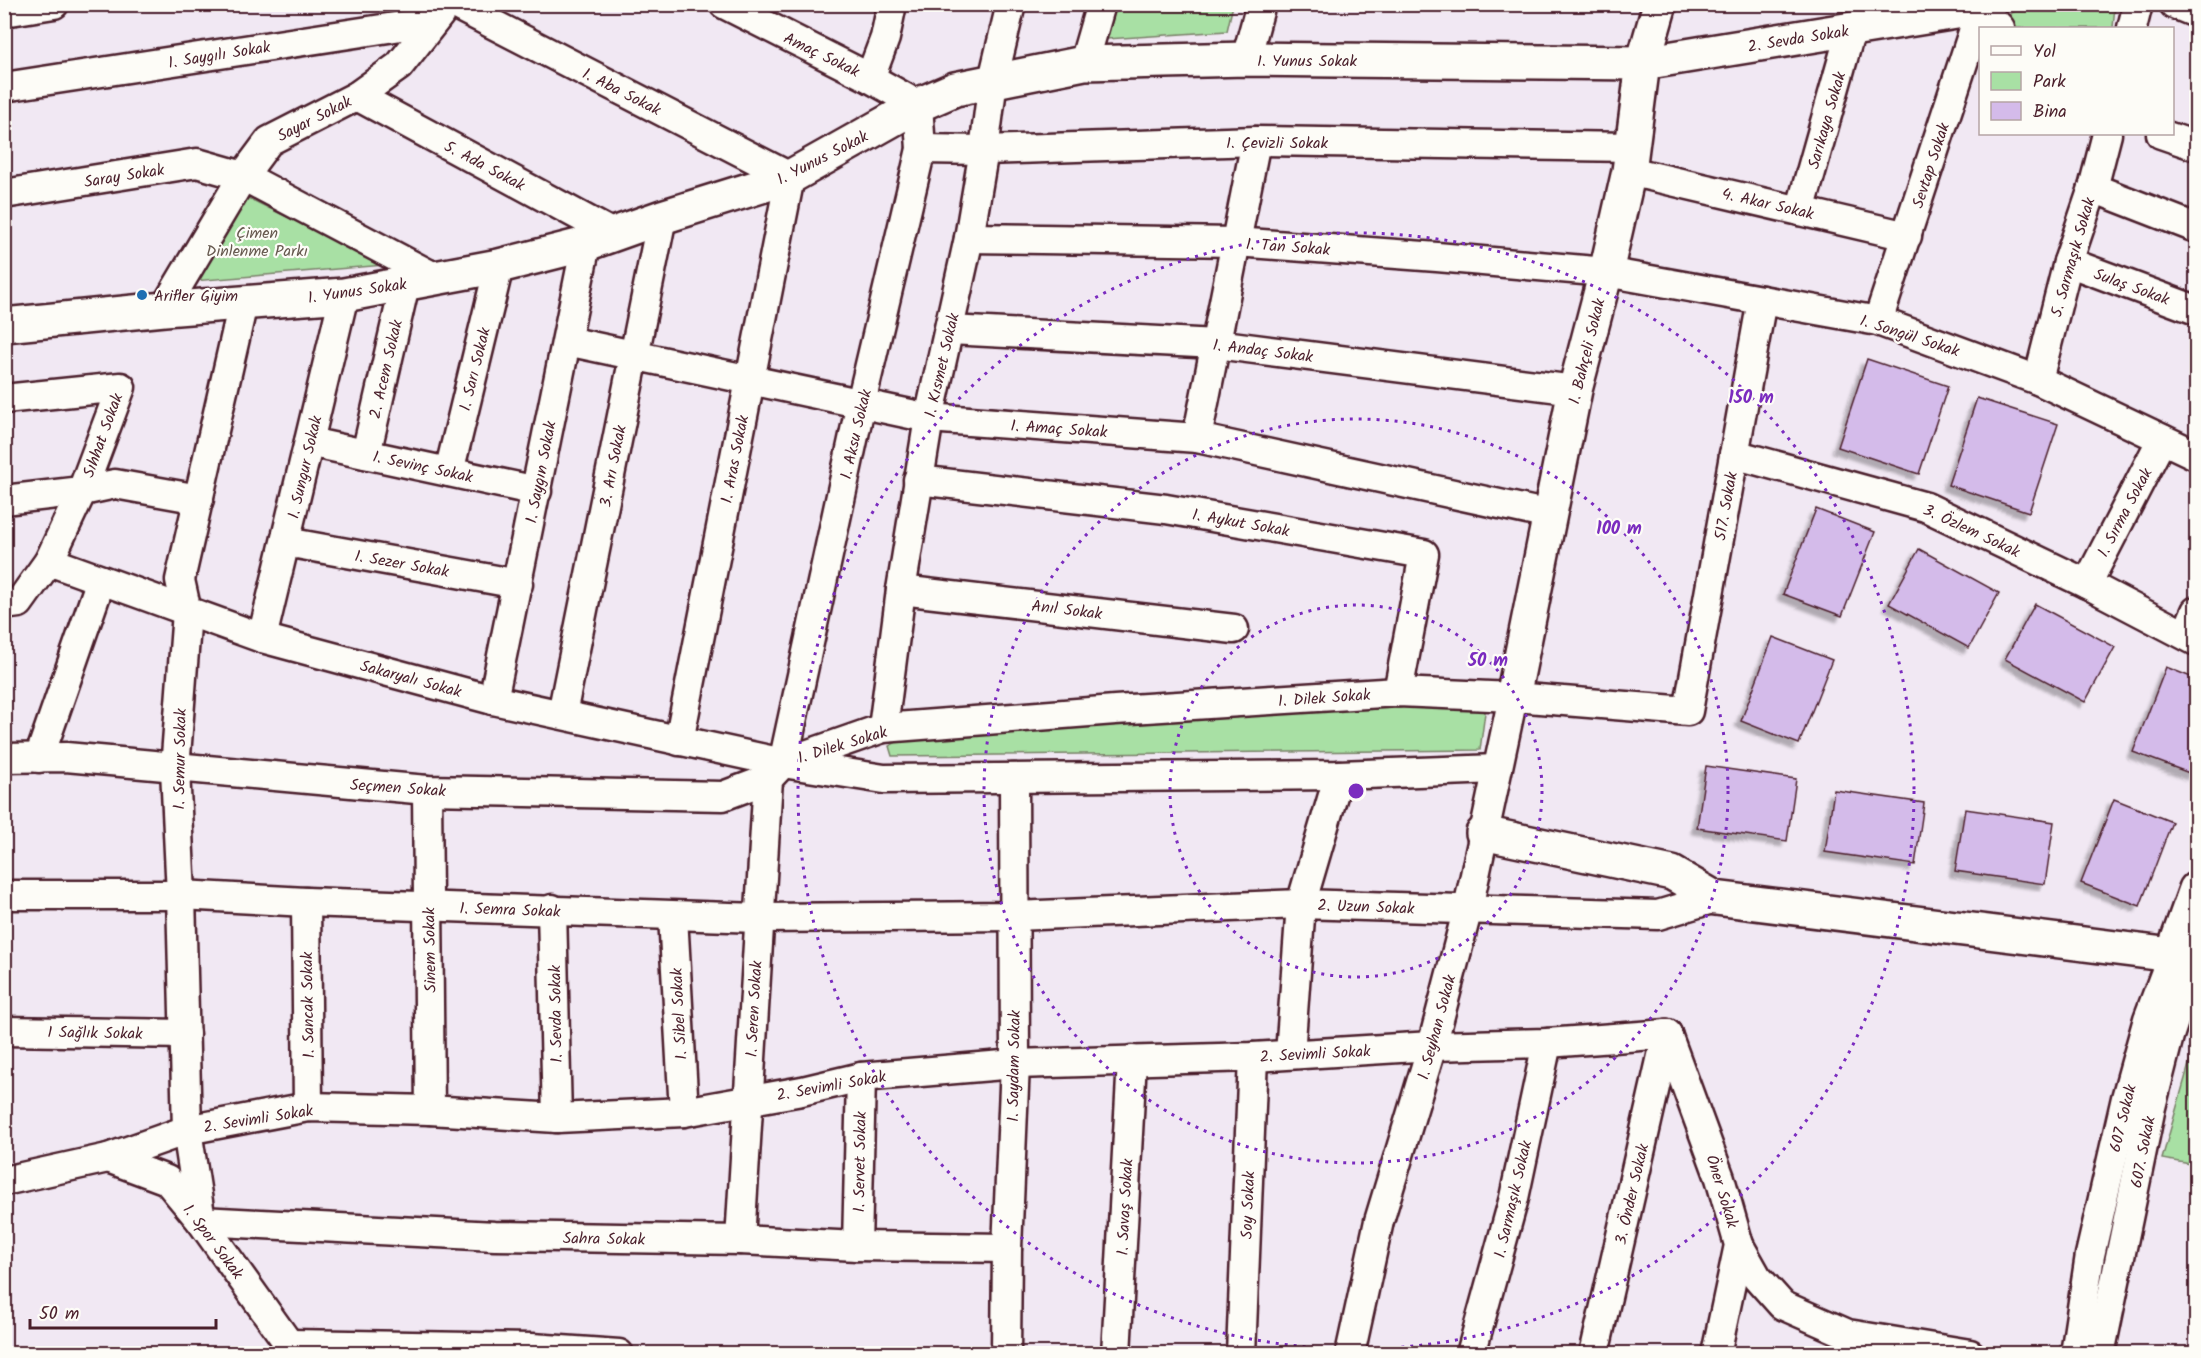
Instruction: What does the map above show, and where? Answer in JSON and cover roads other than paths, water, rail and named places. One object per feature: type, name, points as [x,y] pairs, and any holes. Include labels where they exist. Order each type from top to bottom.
[{"type":"street","points":[[4,12],[54,4]]},
{"type":"street","points":[[870,78],[885,38],[892,4]]},
{"type":"street","name":"1. Kısmet Sokak","points":[[883,728],[918,480],[929,418],[969,238],[993,80],[1011,4]]},
{"type":"street","points":[[1084,63],[1101,4]]},
{"type":"street","points":[[1246,60],[1261,4]]},
{"type":"street","name":"1. Bahçeli Sokak","points":[[1513,697],[1575,390],[1606,272],[1631,159],[1643,63],[1659,4]]},
{"type":"street","points":[[2132,27],[2138,4]]},
{"type":"street","points":[[2174,4],[2196,13]]},
{"type":"street","name":"Amaç Sokak","points":[[741,9],[918,105]]},
{"type":"street","name":"1. Saygılı Sokak","points":[[4,87],[445,10]]},
{"type":"street","name":"Sayar Sokak","points":[[164,309],[243,176],[268,141],[357,96],[399,66],[445,10]]},
{"type":"street","name":"1. Aba Sokak","points":[[445,10],[790,177]]},
{"type":"street","name":"2. Sevda Sokak","points":[[1643,63],[1869,20],[1989,14]]},
{"type":"street","name":"Sarıkaya Sokak","points":[[1800,211],[1869,20]]},
{"type":"street","name":"Sevtap Sokak","points":[[1878,321],[1906,236],[1979,41]]},
{"type":"street","name":"1. Yunus Sokak","points":[[4,325],[164,309],[344,295],[499,266],[600,239],[790,177],[918,105],[955,89],[1084,63],[1246,60],[1643,63]]},
{"type":"street","name":"5. Ada Sokak","points":[[357,96],[600,239]]},
{"type":"street","name":"1. Aksu Sokak","points":[[775,771],[921,149],[918,105]]},
{"type":"street","name":"5. Sarmaşık Sokak","points":[[2038,380],[2068,262],[2092,188],[2104,135]]},
{"type":"street","points":[[2165,135],[2196,146]]},
{"type":"street","points":[[1197,438],[1256,141]]},
{"type":"street","name":"1. Çevizli Sokak","points":[[921,149],[984,150],[1256,141],[1631,159]]},
{"type":"street","name":"4. Akar Sokak","points":[[1631,159],[1800,211],[1906,236]]},
{"type":"street","name":"Saray Sokak","points":[[4,194],[196,163],[243,176],[420,281]]},
{"type":"street","name":"1. Aras Sokak","points":[[679,741],[790,177]]},
{"type":"street","points":[[2092,188],[2196,228]]},
{"type":"street","name":"3. Arı Sokak","points":[[562,714],[662,217]]},
{"type":"street","name":"1. Tan Sokak","points":[[969,238],[1236,242],[1606,272]]},
{"type":"street","name":"1. Saygın Sokak","points":[[493,700],[567,341],[600,239]]},
{"type":"street","name":"Sulaş Sokak","points":[[2068,262],[2196,310]]},
{"type":"street","name":"1. Sarı Sokak","points":[[448,472],[499,266]]},
{"type":"street","name":"1. Songül Sokak","points":[[1606,272],[1878,321],[2038,380],[2196,455]]},
{"type":"street","name":"2. Acem Sokak","points":[[366,454],[420,281]]},
{"type":"street","name":"1. Sungur Sokak","points":[[262,638],[344,295]]},
{"type":"street","name":"517. Sokak","points":[[1688,711],[1762,300]]},
{"type":"street","name":"1. Semur Sokak","points":[[201,1221],[187,1130],[175,768],[187,612],[180,580],[243,303]]},
{"type":"street","name":"1. Andaç Sokak","points":[[950,330],[1216,344],[1575,390]]},
{"type":"street","name":"1. Amaç Sokak","points":[[567,341],[929,418],[1197,438],[1550,515]]},
{"type":"street","name":"Sıhhat Sokak","points":[[4,399],[121,387],[82,490]]},
{"type":"street","name":"1. Sırma Sokak","points":[[2087,584],[2162,439]]},
{"type":"street","name":"1. Sevinç Sokak","points":[[309,442],[537,491]]},
{"type":"street","name":"3. Özlem Sokak","points":[[1734,454],[1926,507],[2087,584],[2193,629]]},
{"type":"street","name":"1. Aykut Sokak","points":[[918,480],[1166,509],[1424,554],[1398,692]]},
{"type":"street","points":[[4,500],[115,484],[199,499]]},
{"type":"street","points":[[4,605],[19,603],[49,561],[82,490]]},
{"type":"street","name":"1. Sezer Sokak","points":[[286,542],[518,584]]},
{"type":"street","name":"Sakaryalı Sokak","points":[[49,561],[262,638],[493,700],[679,741],[775,771]]},
{"type":"street","points":[[39,758],[101,580]]},
{"type":"street","name":"Anıl Sokak","points":[[901,590],[1234,629]]},
{"type":"street","name":"1. Dilek Sokak","points":[[775,771],[883,728],[1115,710],[1398,692],[1513,697],[1688,711]]},
{"type":"street","name":"1. Seyhan Sokak","points":[[1351,1353],[1379,1221],[1432,1046],[1468,908],[1513,697]]},
{"type":"street","name":"Seçmen Sokak","points":[[4,758],[66,757],[427,790],[723,796],[775,771]]},
{"type":"street","name":"1. Dilek Sokak","points":[[775,771],[884,778],[1014,778],[1339,775],[1497,769]]},
{"type":"street","name":"1. Seren Sokak","points":[[740,1240],[759,918],[775,771]]},
{"type":"street","points":[[1290,1054],[1301,904],[1339,775]]},
{"type":"street","name":"1. Saydam Sokak","points":[[1006,1353],[1007,1248],[1015,1064],[1014,778]]},
{"type":"street","name":"Sinem Sokak","points":[[427,790],[430,1110]]},
{"type":"street","points":[[1483,833],[1672,873],[1715,898],[2190,956]]},
{"type":"street","name":"607 Sokak","points":[[2075,1353],[2090,1255],[2126,1098],[2148,1019],[2190,956],[2196,889]]},
{"type":"street","name":"1. Semra Sokak","points":[[4,895],[181,895],[306,902],[759,918],[1015,916]]},
{"type":"street","name":"2. Uzun Sokak","points":[[1015,916],[1301,904],[1658,915],[1715,898]]},
{"type":"street","name":"1. Sancak Sokak","points":[[306,902],[308,1107]]},
{"type":"street","name":"1. Sevda Sokak","points":[[552,909],[557,1118]]},
{"type":"street","name":"1. Sibel Sokak","points":[[673,916],[684,1112]]},
{"type":"street","name":"607. Sokak","points":[[2100,1353],[2151,1107],[2190,956]]},
{"type":"street","name":"1 Sağlık Sokak","points":[[4,1031],[185,1034]]},
{"type":"street","name":"2. Sevimli Sokak","points":[[4,1182],[108,1158],[187,1130],[308,1107],[430,1110],[557,1118],[684,1112],[802,1091],[861,1077],[1015,1064],[1253,1057],[1432,1046],[1547,1043],[1667,1034]]},
{"type":"street","name":"Öner Sokak","points":[[1667,1034],[1720,1178],[1739,1245],[1716,1353]]},
{"type":"street","name":"3. Önder Sokak","points":[[1594,1353],[1667,1034]]},
{"type":"street","name":"1. Sarmaşık Sokak","points":[[1471,1353],[1514,1198],[1547,1043]]},
{"type":"street","name":"Soy Sokak","points":[[1241,1353],[1253,1057]]},
{"type":"street","name":"1. Savaş Sokak","points":[[1116,1353],[1132,1060]]},
{"type":"street","name":"1. Servet Sokak","points":[[857,1246],[861,1077]]},
{"type":"street","name":"1. Spor Sokak","points":[[108,1158],[167,1180],[201,1221],[293,1349]]},
{"type":"street","name":"Sahra Sokak","points":[[201,1221],[495,1236],[1007,1248]]},
{"type":"street","points":[[1739,1245],[1757,1277],[1782,1305],[1846,1344],[1966,1353]]},
{"type":"street","points":[[293,1349],[619,1353]]},
{"type":"street","points":[[1343,1353],[1351,1353]]},
{"type":"place","name":"Arifler Giyim","points":[[142,295]]},
{"type":"park label","name":"Çimen Dinlenme Parkı","points":[[257,241]]}]
